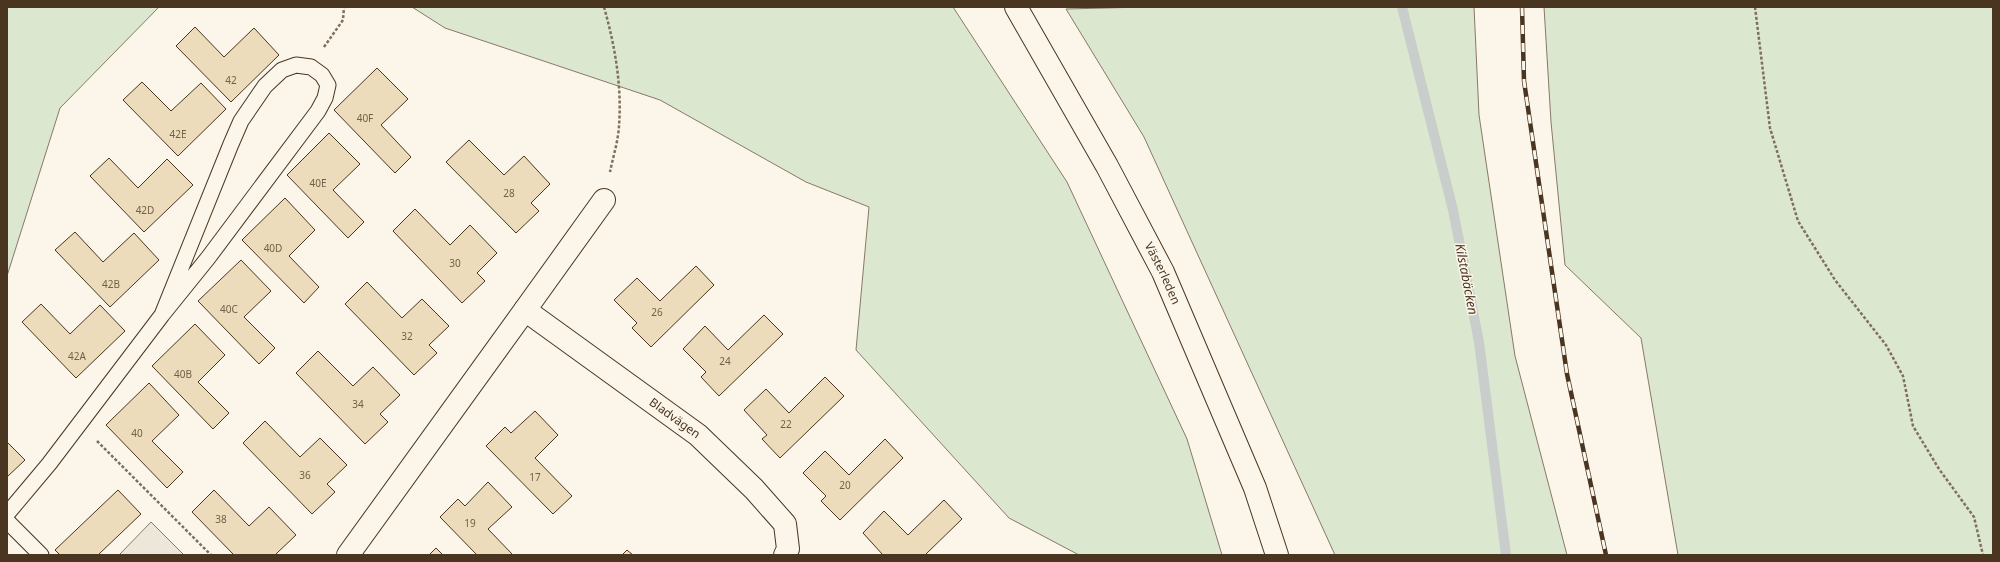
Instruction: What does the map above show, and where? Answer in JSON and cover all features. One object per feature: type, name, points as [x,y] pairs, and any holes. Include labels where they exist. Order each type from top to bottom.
[{"type":"street","name":"Västerleden","points":[[1016,7],[1107,166],[1163,272],[1255,488],[1277,555]]},
{"type":"street","points":[[348,555],[604,200]]},
{"type":"street","name":"Bladvägen","points":[[525,310],[698,435],[754,489],[785,524],[788,550],[785,555]]},
{"type":"lane","points":[[7,514],[49,464],[162,315],[208,258],[318,111],[325,98],[328,85],[322,75],[311,66],[296,65],[282,70],[265,86],[241,121],[162,315]]},
{"type":"lane","points":[[7,521],[41,555]]},
{"type":"path","points":[[311,66],[343,20],[344,7]]},
{"type":"path","points":[[604,7],[616,57],[620,87],[619,128],[604,200]]},
{"type":"path","points":[[1755,7],[1770,128],[1798,221],[1835,280],[1886,345],[1903,376],[1913,426],[1939,469],[1974,517],[1984,555]]},
{"type":"path","points":[[79,424],[211,555]]},
{"type":"green space","points":[[7,7],[159,7],[60,108],[7,276]]},
{"type":"green space","points":[[412,7],[953,7],[1067,182],[1187,439],[1222,555],[1079,555],[1009,518],[856,350],[869,207],[806,182],[660,100],[445,28]]},
{"type":"green space","points":[[1143,7],[1474,7],[1479,115],[1515,356],[1567,555],[1335,555],[1144,137],[1066,9]]},
{"type":"green space","points":[[1544,7],[1993,7],[1993,555],[1678,555],[1641,338],[1565,265],[1551,122]]},
{"type":"shaded area","points":[[151,522],[184,555],[119,555]]},
{"type":"building","points":[[195,27],[224,57],[254,28],[279,55],[231,102],[176,46]]},
{"type":"building","points":[[377,68],[408,99],[381,125],[411,157],[395,173],[334,110]]},
{"type":"building","points":[[142,82],[171,111],[201,83],[226,109],[178,156],[123,100]]},
{"type":"building","points":[[329,133],[360,164],[333,190],[364,222],[348,238],[287,175]]},
{"type":"building","points":[[469,140],[504,175],[524,156],[550,184],[531,203],[539,211],[516,233],[446,162]]},
{"type":"building","points":[[109,158],[138,188],[167,159],[193,185],[144,232],[90,176]]},
{"type":"building","points":[[285,198],[315,230],[289,256],[319,287],[304,303],[242,240]]},
{"type":"building","points":[[415,209],[450,245],[470,225],[497,253],[477,273],[485,281],[462,303],[393,231]]},
{"type":"building","points":[[75,232],[103,262],[134,233],[159,260],[110,307],[55,250]]},
{"type":"building","points":[[241,260],[271,291],[244,317],[275,348],[259,364],[198,301]]},
{"type":"building","points":[[696,266],[714,285],[651,347],[632,328],[637,323],[614,300],[637,278],[660,301]]},
{"type":"building","points":[[367,282],[402,318],[422,299],[449,326],[429,345],[437,353],[414,375],[345,304]]},
{"type":"building","points":[[41,304],[70,334],[100,305],[125,331],[76,378],[22,322]]},
{"type":"building","points":[[764,315],[783,334],[719,396],[701,377],[706,372],[683,349],[705,326],[728,350]]},
{"type":"building","points":[[195,324],[225,355],[198,382],[229,413],[213,429],[152,366]]},
{"type":"building","points":[[318,351],[353,386],[373,367],[400,395],[380,414],[388,422],[365,444],[296,373]]},
{"type":"building","points":[[825,377],[844,396],[780,458],[762,439],[767,435],[744,410],[766,389],[789,413]]},
{"type":"building","points":[[149,383],[179,415],[152,441],[183,472],[167,488],[106,425]]},
{"type":"building","points":[[535,411],[558,435],[535,458],[572,496],[553,514],[486,446],[505,427],[511,433]]},
{"type":"building","points":[[265,421],[300,457],[320,438],[347,465],[327,484],[335,492],[312,514],[243,443]]},
{"type":"building","points":[[885,439],[903,458],[840,520],[821,501],[826,496],[803,473],[825,451],[849,475]]},
{"type":"building","points":[[7,442],[25,460],[7,477]]},
{"type":"building","points":[[488,482],[512,507],[488,529],[513,555],[477,555],[440,517],[458,499],[465,506]]},
{"type":"building","points":[[118,490],[141,514],[98,555],[60,555],[55,550]]},
{"type":"building","points":[[214,490],[249,526],[269,507],[296,535],[276,554],[278,555],[234,555],[192,512]]},
{"type":"building","points":[[944,500],[962,519],[925,555],[883,555],[863,533],[884,511],[908,535]]},
{"type":"building","points":[[436,548],[443,555],[429,555]]},
{"type":"building","points":[[627,550],[633,555],[622,555]]},
{"type":"waterway","name":"Kilstabäcken","points":[[1402,7],[1453,210],[1479,342],[1506,555]]},
{"type":"railway","points":[[1522,7],[1524,81],[1567,374],[1606,555]]}]
